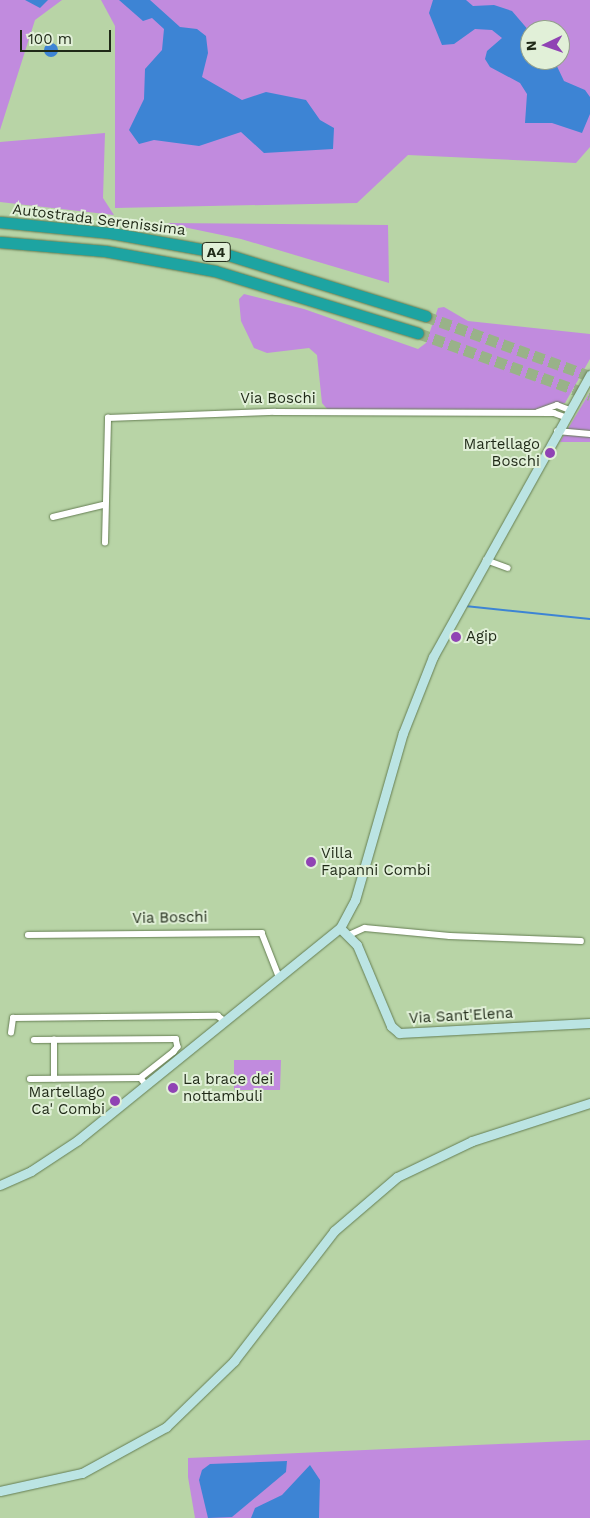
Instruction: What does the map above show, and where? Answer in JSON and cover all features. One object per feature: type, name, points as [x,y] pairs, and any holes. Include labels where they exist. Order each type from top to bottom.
[{"type":"highway","name":"Autostrada Serenissima","points":[[0,222],[111,233],[222,253],[425,316]]},
{"type":"highway","name":"Autostrada Serenissima","points":[[0,242],[105,251],[215,271],[418,332]]},
{"type":"main road","points":[[0,1185],[62,1152],[143,1081],[226,1022],[340,928],[359,890],[418,691],[486,560],[590,375]]},
{"type":"main road","points":[[340,928],[349,935]]},
{"type":"main road","name":"Via Sant'Elena","points":[[349,935],[391,1026],[399,1034],[590,1023]]},
{"type":"main road","points":[[0,1491],[82,1473],[166,1427],[234,1361],[334,1232],[397,1176],[472,1141],[590,1103]]},
{"type":"street","name":"Via Boschi","points":[[105,542],[103,505],[108,418],[246,412],[567,414]]},
{"type":"street","points":[[557,431],[590,434]]},
{"type":"street","points":[[52,517],[103,505]]},
{"type":"street","points":[[486,560],[508,568]]},
{"type":"street","points":[[349,935],[365,928],[450,936],[581,941]]},
{"type":"street","name":"Via Boschi","points":[[28,935],[262,933],[280,979]]},
{"type":"street","points":[[11,1033],[13,1018],[218,1016],[226,1022]]},
{"type":"street","points":[[30,1079],[143,1081],[178,1047],[176,1039],[34,1040]]},
{"type":"street","points":[[54,1040],[54,1079]]},
{"type":"shaded area","points":[[0,0],[62,0],[35,20],[0,130]]},
{"type":"shaded area","points":[[101,0],[590,0],[590,147],[576,163],[408,155],[357,203],[115,208],[115,26]]},
{"type":"shaded area","points":[[105,133],[103,198],[114,215],[0,202],[0,142]]},
{"type":"shaded area","points":[[164,223],[388,225],[389,283],[241,239]]},
{"type":"shaded area","points":[[244,294],[304,309],[418,349],[426,343],[438,308],[444,307],[468,321],[590,334],[590,359],[565,403],[536,410],[328,410],[322,403],[317,355],[309,348],[267,353],[254,348],[241,321],[239,299]]},
{"type":"shaded area","points":[[590,392],[590,442],[560,442]]},
{"type":"shaded area","points":[[234,1060],[281,1060],[280,1090],[234,1090]]},
{"type":"shaded area","points":[[590,1440],[590,1518],[195,1518],[188,1477],[188,1458]]},
{"type":"water","points":[[25,0],[48,0],[40,8]]},
{"type":"water","points":[[119,0],[150,0],[180,27],[197,29],[206,36],[208,53],[202,77],[242,100],[266,92],[306,100],[320,120],[334,128],[333,149],[264,153],[241,132],[199,146],[154,140],[139,144],[129,130],[144,99],[145,69],[162,50],[164,29],[152,18],[143,21]]},
{"type":"water","points":[[433,0],[466,0],[473,6],[494,5],[512,11],[520,20],[520,70],[559,70],[564,81],[585,90],[590,97],[590,114],[582,133],[552,123],[525,123],[527,94],[520,83],[490,67],[485,59],[487,51],[502,38],[492,30],[475,29],[454,44],[442,45],[429,13]]},
{"type":"water","points":[[48,43],[54,43],[58,50],[54,57],[48,57],[44,53],[44,47]]},
{"type":"water","points":[[287,1461],[286,1472],[232,1517],[208,1518],[199,1480],[202,1470],[210,1464]]},
{"type":"water","points":[[310,1465],[320,1480],[319,1518],[251,1518],[255,1508],[282,1495]]},
{"type":"waterway","points":[[465,606],[590,619]]},
{"type":"tunnel","points":[[425,316],[590,376]]},
{"type":"tunnel","points":[[418,333],[590,395]]},
{"type":"place","name":"Martellago Boschi","points":[[550,453]]},
{"type":"place","name":"Agip","points":[[456,637]]},
{"type":"place","name":"Villa Fapanni Combi","points":[[311,862]]},
{"type":"place","name":"La brace dei nottambuli","points":[[173,1088]]},
{"type":"place","name":"Martellago Ca' Combi","points":[[115,1101]]}]
